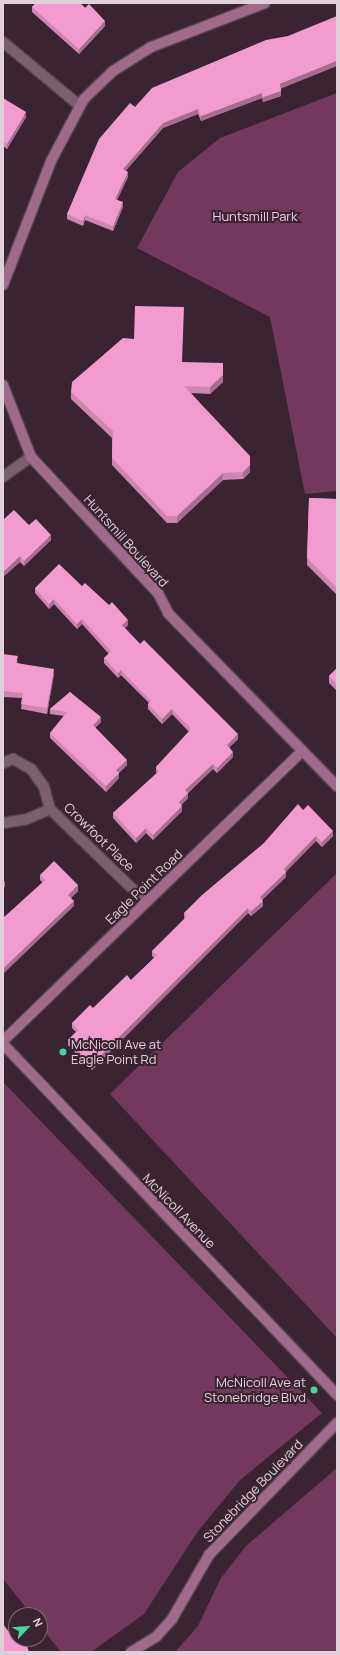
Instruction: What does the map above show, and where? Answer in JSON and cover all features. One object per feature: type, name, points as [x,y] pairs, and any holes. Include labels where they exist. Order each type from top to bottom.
[{"type":"street","points":[[3,282],[51,160],[79,105],[113,71],[151,47],[242,7],[265,3]]},
{"type":"street","points":[[3,43],[79,105]]},
{"type":"street","name":"Huntsmill Boulevard","points":[[3,385],[31,457],[158,593],[168,613],[337,786]]},
{"type":"street","points":[[3,477],[31,457]]},
{"type":"street","name":"Eagle Point Road","points":[[3,1042],[302,751]]},
{"type":"street","name":"Crowfoot Place","points":[[3,762],[13,758],[31,769],[44,787],[50,809],[146,902]]},
{"type":"street","name":"Crowfoot Place","points":[[3,823],[27,819],[50,809]]},
{"type":"street","name":"McNicoll Avenue","points":[[3,1042],[337,1396]]},
{"type":"street","name":"Stonebridge Boulevard","points":[[131,1652],[156,1637],[172,1619],[209,1555],[337,1423]]},
{"type":"green space","name":"Huntsmill Park","points":[[337,93],[337,491],[305,494],[270,317],[137,248],[178,172],[220,138]]},
{"type":"green space","points":[[337,873],[337,1338],[110,1094]]},
{"type":"green space","points":[[3,1082],[322,1413],[240,1480],[198,1531],[144,1614],[91,1652],[61,1652],[48,1636],[48,1607],[26,1607],[3,1579]]},
{"type":"green space","points":[[337,1468],[337,1652],[175,1652],[198,1626],[221,1578],[246,1546]]},
{"type":"building","points":[[36,3],[80,3],[85,8],[89,4],[105,21],[79,49],[32,7]]},
{"type":"building","points":[[337,16],[337,61],[280,84],[281,91],[263,97],[262,93],[201,116],[198,109],[163,123],[123,169],[128,172],[115,199],[123,202],[113,226],[85,215],[83,221],[67,214],[99,139],[130,103],[135,107],[152,88],[266,40],[288,36]]},
{"type":"building","points":[[3,98],[26,112],[7,144],[3,141]]},
{"type":"building","points":[[135,306],[184,307],[182,362],[223,363],[223,375],[210,387],[184,386],[250,456],[250,465],[243,472],[223,473],[177,516],[167,516],[112,458],[113,431],[71,392],[72,382],[123,338],[134,339]]},
{"type":"building","points":[[309,498],[337,499],[337,588],[307,558]]},
{"type":"building","points":[[14,510],[29,525],[36,519],[51,535],[24,561],[20,556],[3,572],[3,520]]},
{"type":"building","points":[[59,564],[82,586],[85,583],[109,605],[112,602],[128,620],[122,625],[140,644],[144,640],[238,734],[227,745],[233,752],[217,768],[213,764],[185,790],[188,793],[179,802],[182,806],[153,835],[146,828],[136,838],[113,813],[159,771],[156,767],[191,729],[172,709],[162,719],[148,704],[151,701],[121,670],[118,673],[104,658],[111,651],[82,619],[77,624],[54,599],[49,604],[35,588]]},
{"type":"building","points":[[3,654],[18,656],[16,663],[54,669],[47,708],[21,704],[23,693],[3,691]]},
{"type":"building","points":[[337,668],[337,684],[329,676]]},
{"type":"building","points":[[70,692],[101,717],[93,725],[127,760],[116,770],[119,773],[106,786],[50,733],[67,712],[50,709]]},
{"type":"building","points":[[298,804],[303,810],[308,805],[333,831],[322,842],[316,836],[284,869],[286,872],[260,897],[263,901],[251,911],[248,908],[92,1064],[68,1040],[78,1030],[72,1023],[90,1005],[93,1008],[127,975],[131,980],[157,955],[152,951],[187,916],[184,913],[202,895],[264,843]]},
{"type":"building","points":[[54,861],[78,885],[68,895],[74,901],[3,969],[3,918],[45,880],[40,875]]},
{"type":"building","points":[[3,1624],[8,1631],[8,1647],[27,1647],[29,1652],[3,1652]]},
{"type":"place","name":"McNicoll Ave at Eagle Point Rd","points":[[63,1052]]},
{"type":"place","name":"McNicoll Ave at Stonebridge Blvd","points":[[314,1390]]}]
